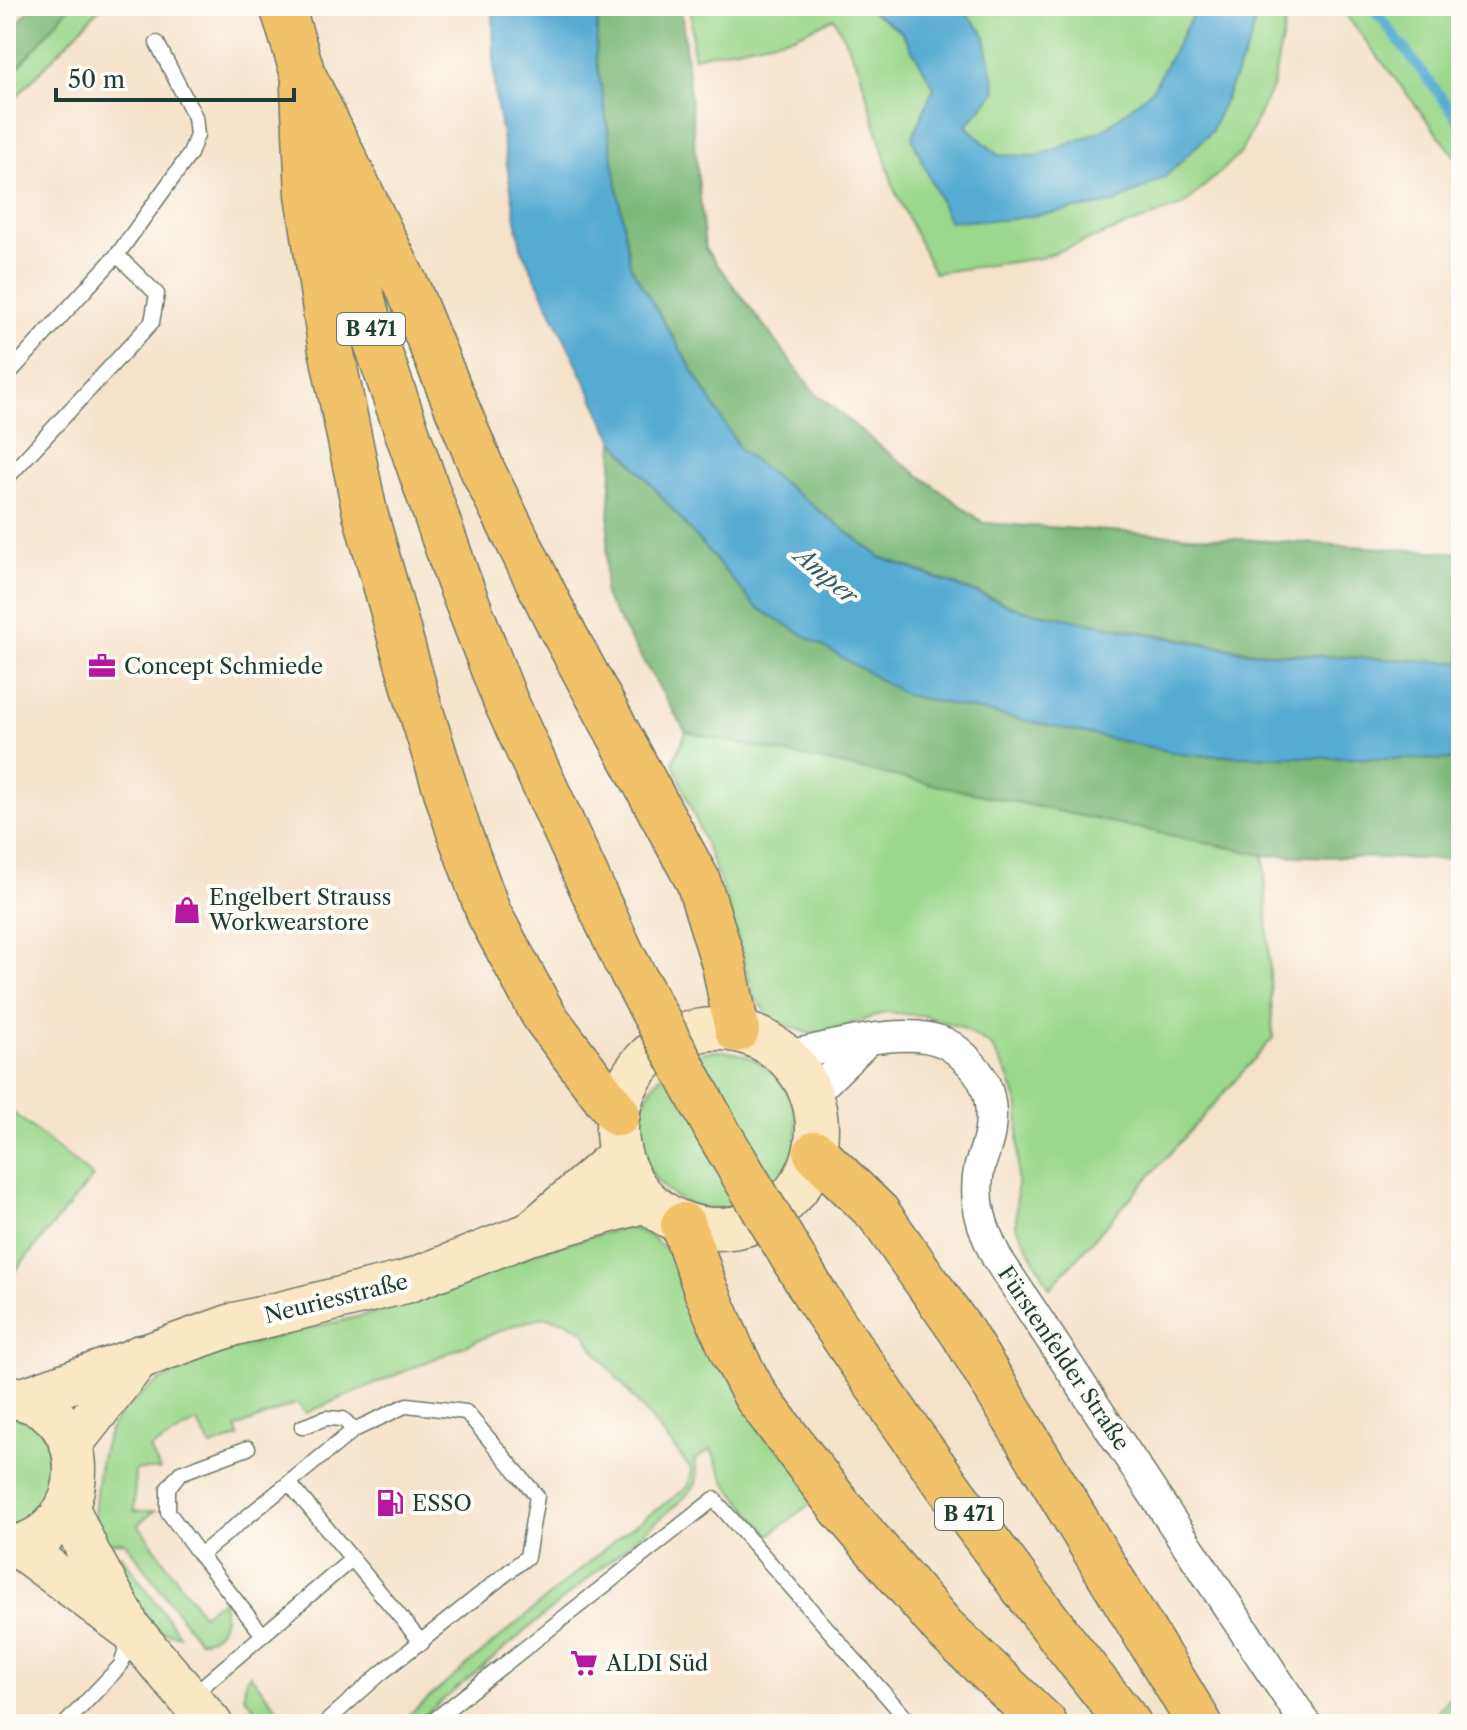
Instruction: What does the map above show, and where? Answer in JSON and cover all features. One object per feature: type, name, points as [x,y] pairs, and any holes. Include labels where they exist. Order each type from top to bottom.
[{"type":"main road","name":"B 471","points":[[282,6],[369,322],[458,579],[505,700],[624,958],[718,1132],[817,1298],[900,1422],[1129,1724]]},
{"type":"main road","points":[[303,74],[409,291],[483,471],[560,626],[698,881],[724,964],[737,1030]]},
{"type":"main road","points":[[303,74],[308,194],[330,344],[365,513],[420,708],[459,832],[489,914],[544,1016],[619,1135]]},
{"type":"main road","points":[[816,1153],[878,1213],[962,1332],[1200,1724]]},
{"type":"main road","points":[[683,1225],[727,1341],[755,1395],[841,1508],[944,1628],[1045,1724]]},
{"type":"street","points":[[705,1029],[737,1030],[764,1040],[787,1056],[802,1074],[812,1095],[818,1124],[816,1153],[802,1184],[779,1209],[749,1225],[716,1231],[683,1225],[663,1215],[646,1201],[630,1180],[619,1135],[627,1083],[647,1057],[673,1038],[705,1029]]},
{"type":"street","name":"Fürstenfelder Straße","points":[[787,1056],[913,1035],[944,1042],[983,1077],[992,1106],[990,1133],[979,1170],[977,1197],[982,1228],[997,1258],[1306,1724]]},
{"type":"street","points":[[812,1095],[867,1041]]},
{"type":"street","name":"Neuriesstraße","points":[[529,1234],[619,1135]]},
{"type":"street","name":"Neuriesstraße","points":[[14,1398],[235,1324],[406,1282],[529,1234],[646,1201]]},
{"type":"street","points":[[72,1443],[140,1356]]},
{"type":"street","points":[[14,1398],[52,1416],[72,1443],[75,1487],[68,1508],[53,1528],[13,1548],[132,1631]]},
{"type":"street","points":[[68,1508],[90,1556],[132,1631],[200,1710]]},
{"type":"lane","points":[[6,377],[117,255],[190,154],[197,135],[195,117],[157,43]]},
{"type":"lane","points":[[6,479],[152,322],[157,294],[117,255]]},
{"type":"lane","points":[[200,1555],[354,1430],[407,1405],[466,1412],[537,1496],[527,1557],[380,1674],[324,1724]]},
{"type":"lane","points":[[302,1427],[326,1418],[343,1419],[354,1430]]},
{"type":"lane","points":[[248,1448],[180,1473],[168,1488],[168,1512],[263,1635]]},
{"type":"lane","points":[[289,1483],[422,1643]]},
{"type":"lane","points":[[429,1724],[714,1499],[911,1724]]},
{"type":"lane","points":[[200,1710],[263,1635],[352,1559]]},
{"type":"lane","points":[[65,1724],[121,1665],[132,1631]]},
{"type":"green space","points":[[32,6],[70,6],[6,82],[6,38]]},
{"type":"green space","points":[[70,6],[102,6],[6,108],[6,82]]},
{"type":"green space","points":[[598,6],[681,6],[705,248],[814,392],[881,447],[984,523],[1461,553],[1461,663],[1255,652],[1027,611],[880,557],[741,451],[630,265],[596,56]]},
{"type":"green space","points":[[691,6],[1289,6],[1272,88],[1240,154],[1184,205],[1040,258],[934,273],[894,189],[859,68],[834,18],[794,36],[693,57]]},
{"type":"green space","points":[[1339,6],[1461,6],[1461,164]]},
{"type":"green space","points":[[614,441],[756,607],[1187,755],[1461,760],[1461,860],[1264,855],[686,732],[604,596]]},
{"type":"green space","points":[[686,732],[895,773],[1264,855],[1273,1038],[1050,1288],[1016,1225],[1019,1107],[1008,1075],[991,1046],[961,1027],[924,1016],[885,1012],[846,1026],[808,1033],[774,1020],[754,997],[726,897],[673,762]]},
{"type":"green space","points":[[718,1051],[748,1057],[774,1074],[791,1100],[797,1130],[791,1160],[774,1186],[748,1203],[718,1209],[688,1203],[662,1186],[645,1160],[639,1130],[645,1100],[662,1074],[688,1057]]},
{"type":"green space","points":[[6,1107],[93,1177],[6,1282]]},
{"type":"green space","points":[[628,1227],[650,1236],[674,1256],[817,1498],[770,1535],[726,1483],[711,1450],[694,1460],[695,1486],[675,1506],[414,1724],[398,1724],[621,1535],[688,1487],[692,1470],[593,1348],[584,1331],[565,1321],[545,1317],[514,1325],[306,1413],[297,1403],[236,1428],[239,1437],[211,1447],[197,1422],[150,1449],[160,1470],[135,1470],[134,1511],[155,1511],[138,1524],[202,1614],[222,1600],[223,1621],[212,1637],[198,1640],[125,1542],[99,1543],[95,1502],[100,1462],[109,1433],[116,1420],[139,1395],[171,1375],[251,1344],[410,1303],[528,1255]]},
{"type":"green space","points":[[6,1415],[25,1420],[40,1430],[52,1444],[59,1481],[41,1514],[6,1530]]},
{"type":"green space","points":[[111,1554],[121,1555],[180,1636],[162,1632],[152,1625],[106,1558]]},
{"type":"green space","points":[[250,1674],[288,1724],[268,1724],[244,1696],[245,1681]]},
{"type":"green space","points":[[1461,1684],[1461,1724],[1426,1724]]},
{"type":"water","name":"Amper","points":[[493,6],[598,6],[596,56],[630,265],[741,451],[880,557],[1021,610],[1245,652],[1461,663],[1461,760],[1187,755],[906,695],[756,607],[614,441],[521,248],[495,95]]},
{"type":"water","points":[[863,6],[959,6],[984,33],[996,91],[966,126],[998,155],[1038,156],[1102,131],[1153,89],[1191,18],[1192,6],[1259,6],[1250,42],[1211,132],[1165,177],[1115,203],[1006,220],[949,221],[912,138],[934,87],[901,31]]},
{"type":"waterway","points":[[1372,6],[1461,123]]},
{"type":"place","name":"Concept Schmiede","points":[[102,666]]},
{"type":"place","name":"Engelbert Strauss Workwearstore","points":[[187,910]]},
{"type":"place","name":"ESSO","points":[[390,1503]]},
{"type":"place","name":"ALDI Süd","points":[[584,1663]]}]
